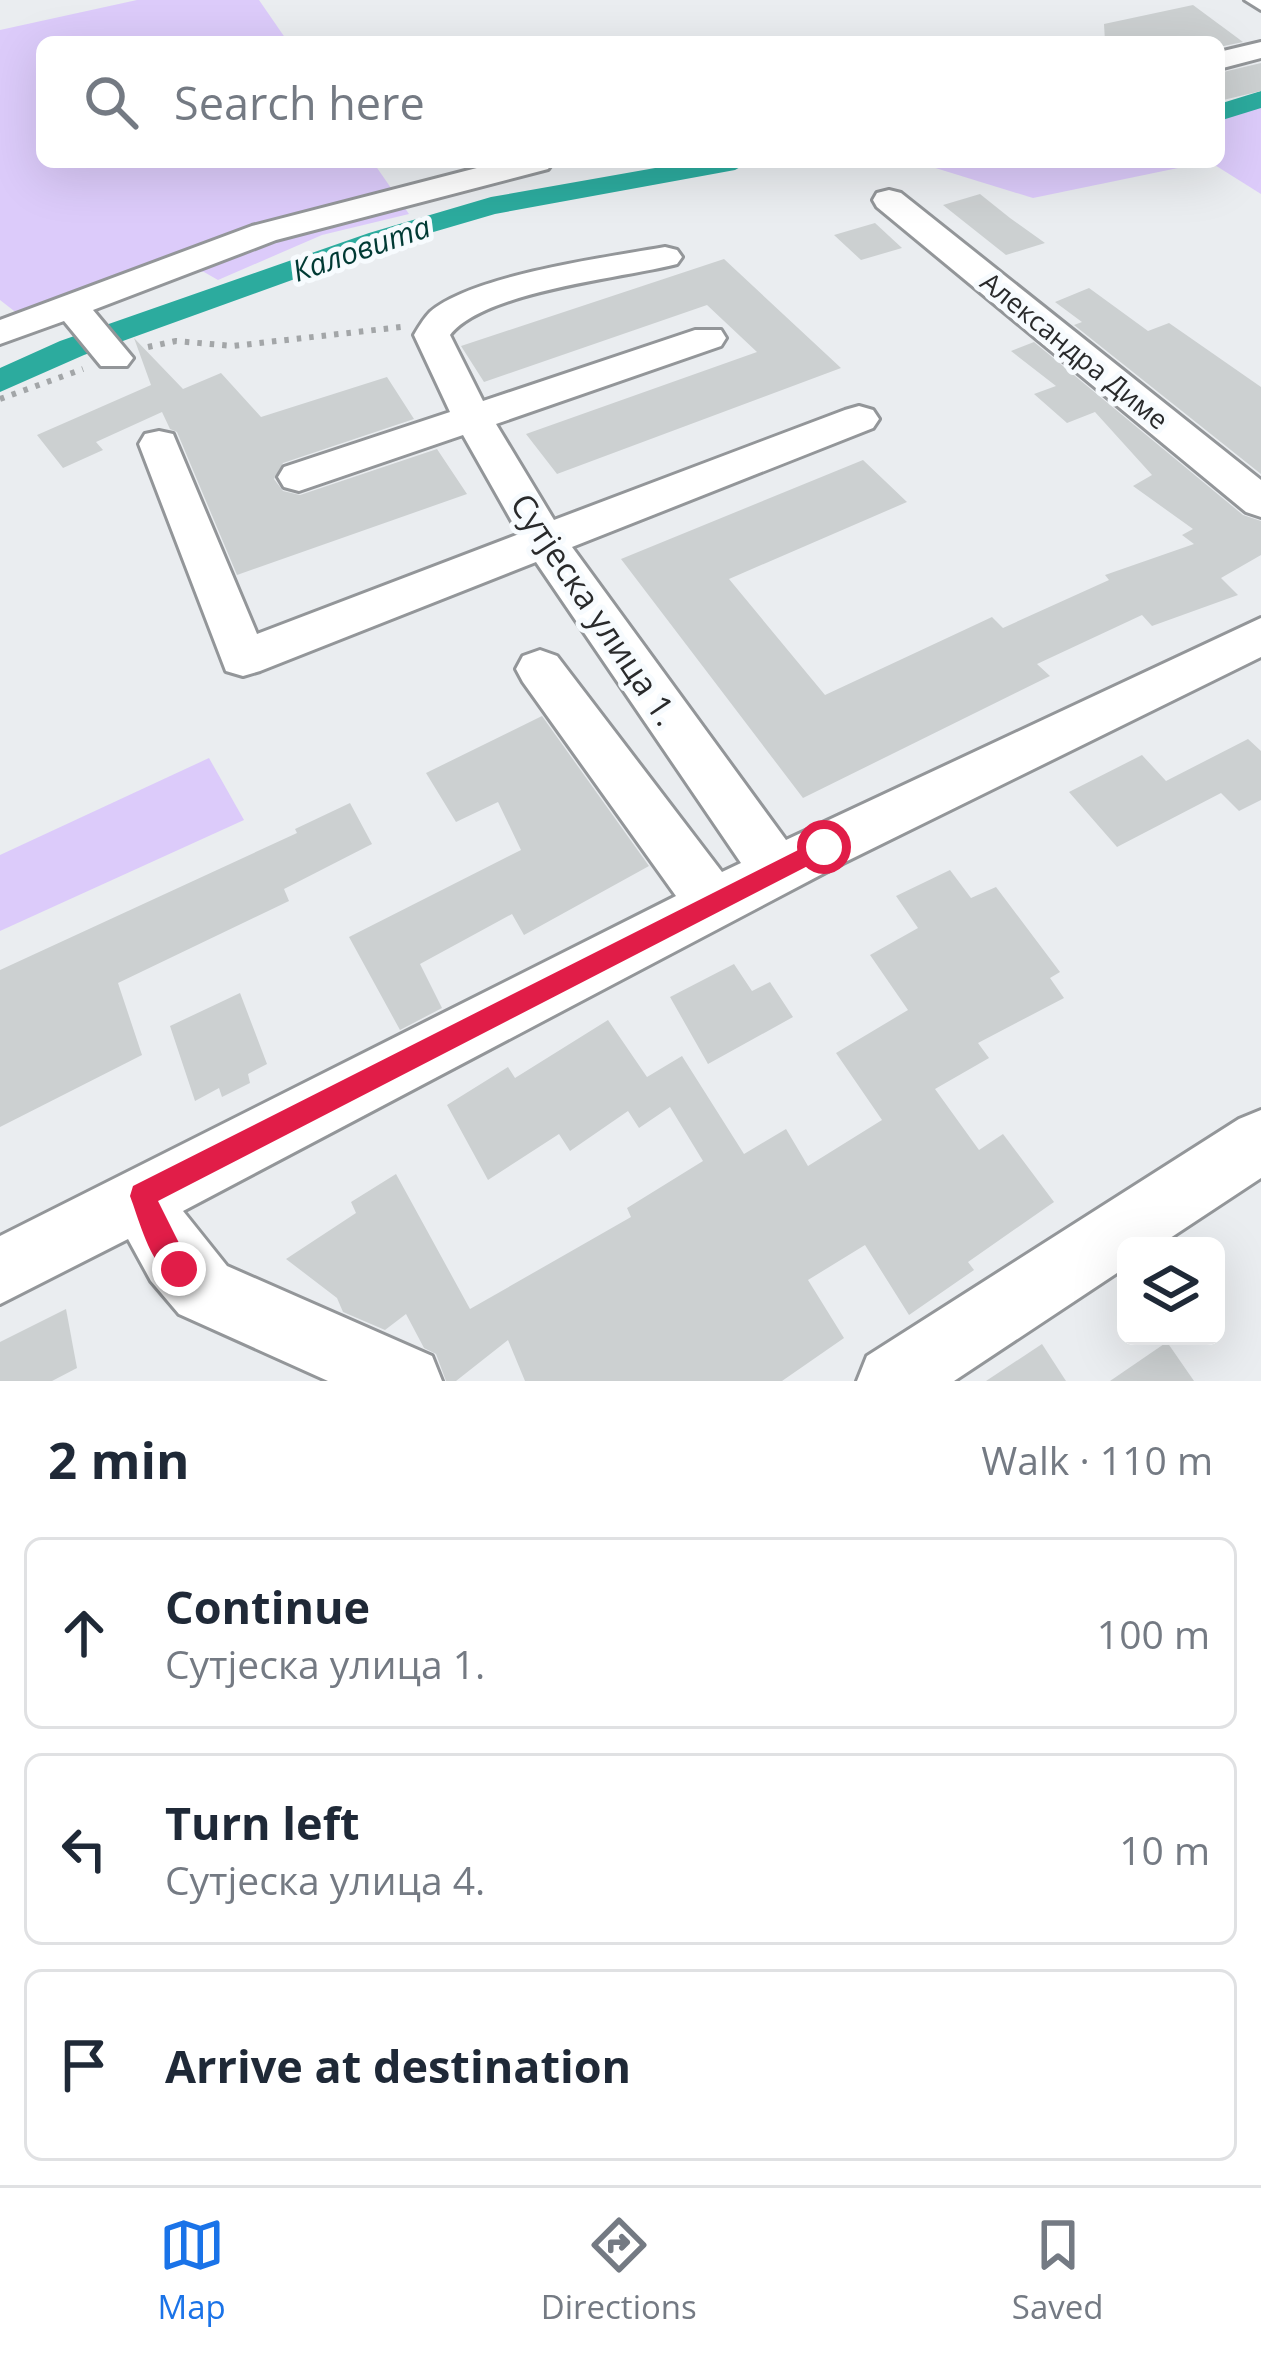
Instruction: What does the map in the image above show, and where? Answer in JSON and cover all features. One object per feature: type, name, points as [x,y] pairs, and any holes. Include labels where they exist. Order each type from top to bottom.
[{"type":"street","points":[[1225,59],[1261,50]]},
{"type":"street","points":[[0,333],[95,335],[292,224],[513,168]]},
{"type":"street","name":"Александра Диме","points":[[889,200],[1261,502]]},
{"type":"street","points":[[432,332],[440,319],[481,300],[665,256]]},
{"type":"street","name":"Сутјеска улица 1.","points":[[432,332],[472,418],[542,541],[778,871]]},
{"type":"street","points":[[299,477],[708,338]]},
{"type":"street","points":[[160,444],[243,658],[859,418]]},
{"type":"street","points":[[0,1270],[778,871],[1261,636]]},
{"type":"street","points":[[540,669],[714,904]]},
{"type":"street","points":[[892,1381],[1261,1141]]},
{"type":"street","points":[[142,1196],[161,1242],[179,1269],[203,1290],[406,1381]]},
{"type":"path","points":[[0,399],[95,335],[233,346],[403,327],[432,332]]},
{"type":"shaded area","points":[[137,0],[259,0],[284,36],[36,36],[36,168],[377,168],[409,214],[322,235],[218,280],[176,266],[27,321],[0,300],[0,30]]},
{"type":"shaded area","points":[[1261,98],[1261,194],[1220,168],[1225,168],[1225,111]]},
{"type":"shaded area","points":[[936,168],[1178,168],[1033,198]]},
{"type":"shaded area","points":[[209,758],[244,820],[0,931],[0,855]]},
{"type":"building","points":[[1193,5],[1243,42],[1225,46],[1225,36],[1105,36],[1104,24]]},
{"type":"building","points":[[1261,63],[1261,91],[1225,100],[1225,72]]},
{"type":"building","points":[[980,194],[1045,243],[1006,255],[943,205]]},
{"type":"building","points":[[875,223],[902,248],[861,260],[834,235]]},
{"type":"building","points":[[724,259],[841,368],[557,474],[526,434],[757,352],[707,305],[484,382],[461,346]]},
{"type":"building","points":[[1089,288],[1148,331],[1169,323],[1261,387],[1261,474],[1074,325],[1082,322],[1055,302]]},
{"type":"building","points":[[134,338],[183,389],[221,373],[261,417],[387,377],[414,419],[283,463],[274,479],[283,491],[300,495],[437,449],[467,494],[237,575],[177,432],[170,429],[162,412],[96,442],[103,450],[63,468],[37,435],[151,385]]},
{"type":"building","points":[[1034,342],[1243,515],[1261,521],[1261,555],[1221,578],[1238,595],[1152,626],[1142,615],[1037,664],[1050,676],[803,798],[621,559],[863,460],[907,502],[729,579],[825,695],[992,617],[1003,628],[1109,580],[1105,575],[1194,544],[1182,535],[1193,529],[1133,486],[1152,475],[1095,412],[1067,423],[1034,394],[1056,386],[1011,351]]},
{"type":"building","points":[[542,716],[649,866],[524,935],[512,914],[420,964],[442,1008],[400,1030],[349,937],[521,850],[498,802],[456,822],[426,773]]},
{"type":"building","points":[[1248,739],[1261,751],[1261,800],[1239,811],[1221,793],[1117,847],[1069,792],[1142,755],[1166,781]]},
{"type":"building","points":[[350,803],[372,844],[284,889],[289,901],[118,983],[142,1055],[0,1127],[0,970],[297,833],[295,829]]},
{"type":"building","points":[[950,870],[971,898],[996,887],[1060,972],[1050,978],[1064,998],[978,1043],[989,1058],[935,1089],[979,1150],[1003,1134],[1054,1202],[968,1262],[974,1270],[909,1315],[865,1245],[808,1280],[844,1338],[782,1381],[525,1381],[508,1340],[456,1381],[446,1381],[436,1354],[424,1348],[406,1314],[385,1330],[343,1312],[337,1298],[286,1259],[356,1213],[351,1202],[396,1174],[470,1309],[631,1217],[627,1208],[703,1161],[670,1107],[639,1128],[628,1111],[570,1151],[559,1134],[488,1180],[447,1105],[508,1067],[515,1078],[608,1020],[647,1077],[682,1056],[744,1154],[786,1129],[808,1166],[882,1120],[836,1053],[908,1010],[870,955],[918,928],[896,896]]},
{"type":"building","points":[[734,964],[752,991],[770,982],[793,1017],[708,1064],[670,997]]},
{"type":"building","points":[[240,993],[267,1064],[248,1074],[250,1083],[222,1097],[219,1088],[195,1101],[170,1026]]},
{"type":"building","points":[[66,1309],[77,1368],[52,1381],[0,1381],[0,1342]]},
{"type":"building","points":[[1042,1344],[1066,1381],[986,1381]]},
{"type":"building","points":[[1169,1345],[1194,1381],[1110,1381]]},
{"type":"waterway","name":"Каловита","points":[[1225,111],[1261,99]]},
{"type":"waterway","name":"Каловита","points":[[0,381],[72,348],[379,239],[491,206],[702,168]]},
{"type":"route","points":[[179,1269],[161,1242],[142,1196],[824,847]]}]
